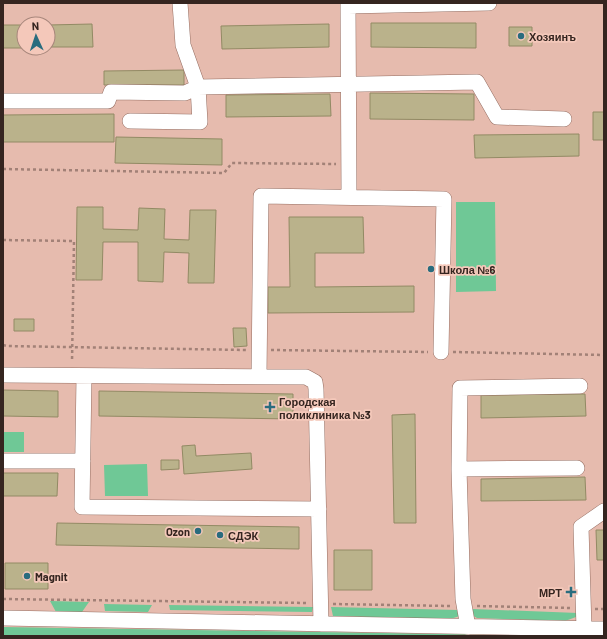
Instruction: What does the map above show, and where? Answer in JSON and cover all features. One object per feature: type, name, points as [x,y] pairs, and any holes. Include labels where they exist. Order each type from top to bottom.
[{"type":"lane","points":[[130,121],[200,122],[198,87],[183,45],[180,3]]},
{"type":"lane","points":[[349,197],[348,5],[489,3]]},
{"type":"lane","points":[[3,101],[108,101],[111,92],[185,92],[198,87],[477,82],[497,117],[564,119]]},
{"type":"lane","points":[[258,377],[261,196],[444,199],[441,352]]},
{"type":"lane","points":[[3,376],[306,377],[315,382],[321,624]]},
{"type":"lane","points":[[78,376],[83,461],[82,507],[319,509]]},
{"type":"lane","points":[[468,627],[463,599],[459,469],[460,388],[580,386]]},
{"type":"lane","points":[[3,461],[83,461]]},
{"type":"lane","points":[[459,469],[577,468]]},
{"type":"lane","points":[[584,629],[581,527],[604,511]]},
{"type":"lane","points":[[3,618],[604,629]]},
{"type":"path","points":[[3,169],[224,173],[232,163],[349,165]]},
{"type":"path","points":[[3,240],[74,241],[72,347],[78,376]]},
{"type":"path","points":[[3,345],[604,355]]},
{"type":"path","points":[[3,599],[604,609]]},
{"type":"green space","points":[[456,202],[495,202],[496,291],[456,292]]},
{"type":"green space","points":[[3,432],[24,432],[24,452],[3,452]]},
{"type":"green space","points":[[147,464],[148,496],[105,496],[104,465]]},
{"type":"green space","points":[[50,601],[89,602],[82,612],[56,612]]},
{"type":"green space","points":[[104,604],[152,605],[148,612],[105,611]]},
{"type":"green space","points":[[169,605],[313,607],[312,612],[170,610]]},
{"type":"green space","points":[[331,607],[459,610],[460,616],[450,619],[333,616]]},
{"type":"green space","points":[[473,609],[578,613],[576,617],[565,621],[477,618],[470,614]]},
{"type":"green space","points":[[3,627],[571,636],[3,636]]},
{"type":"building","points":[[371,23],[476,23],[476,48],[371,47]]},
{"type":"building","points":[[92,24],[93,47],[56,47],[56,25]]},
{"type":"building","points":[[329,24],[329,47],[222,49],[221,26]]},
{"type":"building","points":[[3,25],[16,25],[16,48],[3,48]]},
{"type":"building","points":[[509,27],[532,27],[532,46],[509,46]]},
{"type":"building","points":[[184,70],[184,85],[104,85],[104,71]]},
{"type":"building","points":[[370,93],[474,94],[474,120],[370,119]]},
{"type":"building","points":[[330,94],[331,116],[226,117],[226,95]]},
{"type":"building","points":[[593,112],[604,112],[604,140],[593,140]]},
{"type":"building","points":[[114,114],[114,142],[3,142],[3,115]]},
{"type":"building","points":[[579,134],[579,156],[475,158],[474,135]]},
{"type":"building","points":[[116,137],[222,139],[222,165],[115,163]]},
{"type":"building","points":[[77,207],[103,207],[103,229],[138,230],[139,208],[165,209],[164,239],[189,240],[190,210],[216,210],[214,283],[188,283],[189,253],[164,252],[163,282],[138,281],[138,242],[103,242],[102,280],[76,280]]},
{"type":"building","points":[[289,217],[363,217],[364,253],[315,253],[315,287],[414,286],[414,312],[268,313],[268,287],[290,287]]},
{"type":"building","points":[[14,319],[34,319],[34,331],[14,331]]},
{"type":"building","points":[[233,328],[246,328],[247,346],[234,347]]},
{"type":"building","points":[[3,390],[58,391],[58,417],[3,416]]},
{"type":"building","points":[[99,391],[293,394],[293,419],[99,416]]},
{"type":"building","points":[[585,394],[586,416],[481,418],[481,395]]},
{"type":"building","points":[[415,414],[416,523],[394,523],[392,415]]},
{"type":"building","points":[[195,445],[196,456],[251,453],[252,469],[184,474],[182,446]]},
{"type":"building","points":[[161,460],[179,460],[179,469],[161,470]]},
{"type":"building","points":[[3,473],[58,473],[57,496],[3,496]]},
{"type":"building","points":[[585,477],[586,500],[481,501],[481,479]]},
{"type":"building","points":[[57,523],[299,527],[299,549],[56,545]]},
{"type":"building","points":[[596,530],[604,530],[604,560],[597,560]]},
{"type":"building","points":[[334,550],[372,550],[372,590],[334,590]]},
{"type":"building","name":"Magnit","points":[[5,563],[48,563],[48,589],[5,589]]},
{"type":"place","name":"Хозяинъ","points":[[521,36]]},
{"type":"place","name":"Школа №6","points":[[431,269]]},
{"type":"place","name":"Городская поликлиника №3","points":[[270,407]]},
{"type":"place","name":"Ozon","points":[[198,531]]},
{"type":"place","name":"СДЭК","points":[[220,535]]},
{"type":"place","name":"Magnit","points":[[27,576]]},
{"type":"place","name":"МРТ","points":[[571,592]]}]
